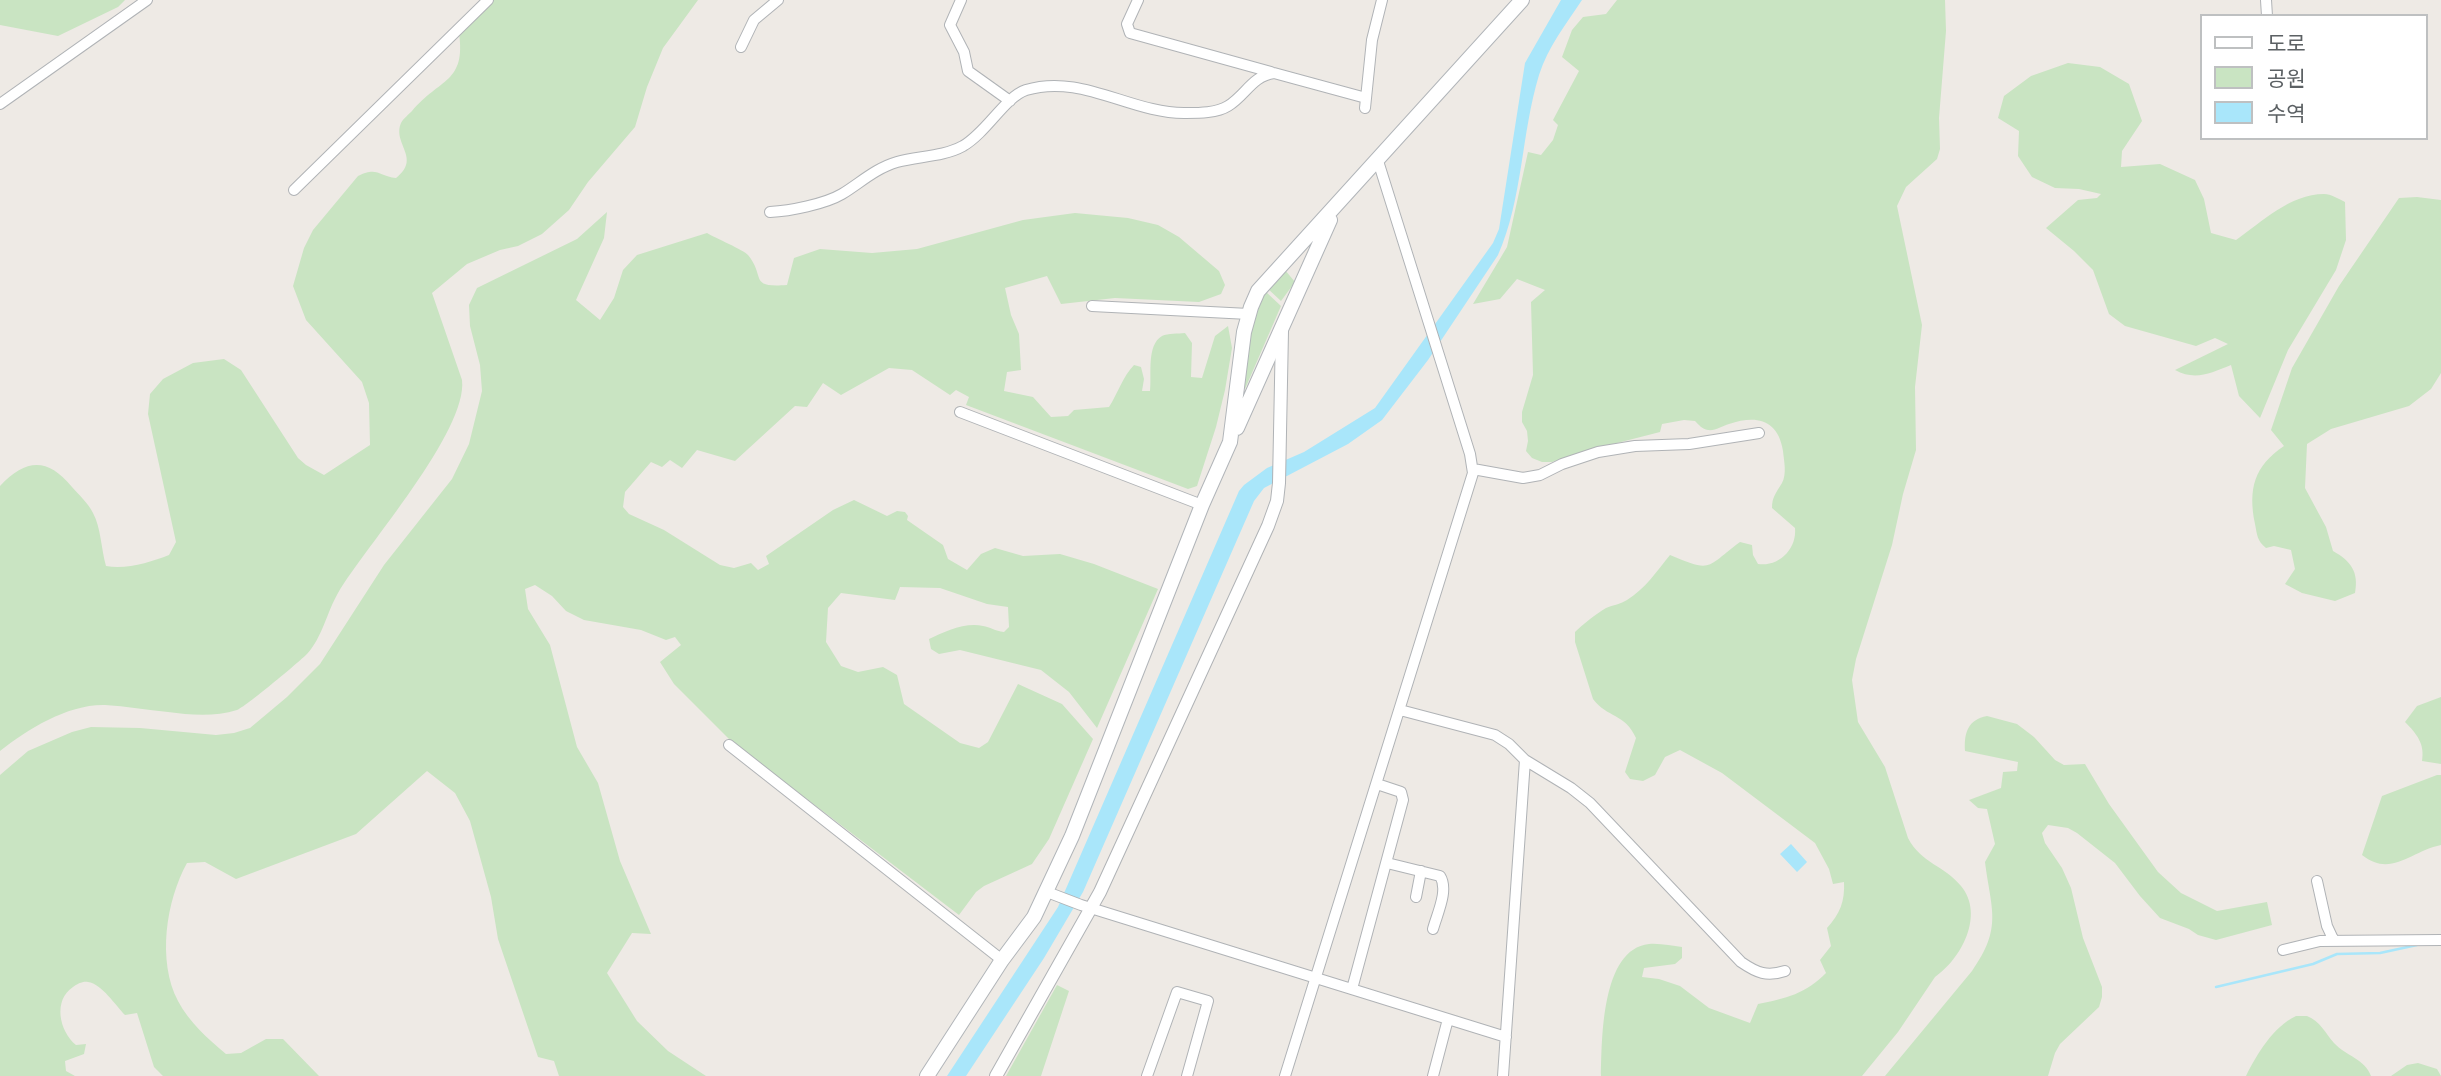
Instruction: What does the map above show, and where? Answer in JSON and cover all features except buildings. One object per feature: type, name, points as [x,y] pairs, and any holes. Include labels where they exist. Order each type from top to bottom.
[{"type":"main road","points":[[1230,442],[1244,332],[1258,291],[1522,0]]},
{"type":"main road","points":[[927,1076],[1002,960],[1052,894],[1072,836],[1202,505],[1336,206]]},
{"type":"street","points":[[0,104],[147,0]]},
{"type":"street","points":[[294,190],[488,0]]},
{"type":"street","points":[[741,47],[754,20],[778,0]]},
{"type":"street","points":[[961,0],[950,25],[964,52],[968,71],[1010,102]]},
{"type":"street","points":[[1138,0],[1127,24],[1130,33],[1228,58],[1366,103],[1372,40],[1382,0]]},
{"type":"street","points":[[770,212],[784,211],[839,195],[895,162],[940,154],[962,146],[984,132],[1018,93],[1028,90],[1059,85],[1084,89],[1158,110],[1199,113],[1228,106],[1263,74],[1274,73]]},
{"type":"street","points":[[1285,1076],[1472,480],[1473,469],[1378,161]]},
{"type":"street","points":[[1092,306],[1249,314]]},
{"type":"street","points":[[996,1076],[1086,907],[1278,501],[1282,327]]},
{"type":"street","points":[[960,412],[1202,505]]},
{"type":"street","points":[[1473,469],[1523,478],[1540,475],[1562,464],[1598,452],[1635,446],[1689,444],[1759,433]]},
{"type":"street","points":[[1400,710],[1495,735],[1525,760],[1590,803],[1741,962],[1766,975],[1785,971]]},
{"type":"street","points":[[729,745],[1002,960]]},
{"type":"street","points":[[1503,1076],[1525,760]]},
{"type":"street","points":[[1352,989],[1404,800],[1401,792],[1377,784]]},
{"type":"street","points":[[1387,863],[1440,876],[1444,884],[1433,929]]},
{"type":"street","points":[[1416,897],[1422,871]]},
{"type":"street","points":[[2317,881],[2327,926],[2334,941]]},
{"type":"street","points":[[1052,894],[1086,907],[1506,1037]]},
{"type":"street","points":[[2283,950],[2319,941],[2441,940]]},
{"type":"street","points":[[1147,1076],[1177,992],[1208,1001],[1187,1076]]},
{"type":"street","points":[[1433,1076],[1448,1019]]},
{"type":"green space","points":[[0,0],[125,0],[118,7],[58,36],[0,25]]},
{"type":"green space","points":[[493,0],[698,0],[663,48],[635,127],[588,182],[569,210],[542,234],[518,246],[500,250],[467,264],[432,293],[462,380],[460,402],[433,457],[338,593],[317,640],[307,654],[237,710],[194,715],[105,705],[91,706],[49,719],[0,751],[0,486],[28,467],[45,466],[63,477],[91,509],[98,525],[106,566],[130,566],[169,555],[176,542],[148,414],[150,394],[163,379],[193,363],[224,359],[241,370],[298,458],[306,465],[324,475],[370,445],[369,403],[362,382],[306,320],[293,286],[304,248],[313,230],[358,176],[374,172],[396,178],[403,171],[407,157],[400,138],[401,123],[455,71],[459,62],[459,33]]},
{"type":"green space","points":[[1617,0],[1945,0],[1940,149],[1937,159],[1906,187],[1897,206],[1922,325],[1915,387],[1916,450],[1892,545],[1856,659],[1852,680],[1858,722],[1885,767],[1908,838],[1926,859],[1961,886],[1968,897],[1970,923],[1961,948],[1945,969],[1935,977],[1898,1032],[1862,1076],[1601,1076],[1607,998],[1621,962],[1633,950],[1649,944],[1682,947],[1682,958],[1675,964],[1644,968],[1642,977],[1680,986],[1709,1008],[1750,1023],[1758,1004],[1795,994],[1811,986],[1826,973],[1820,960],[1831,946],[1827,928],[1841,907],[1844,889],[1844,882],[1833,884],[1829,869],[1815,843],[1722,773],[1680,750],[1665,757],[1655,775],[1643,781],[1630,779],[1625,772],[1636,738],[1627,724],[1604,710],[1593,699],[1575,642],[1575,632],[1578,629],[1602,610],[1633,596],[1670,555],[1694,564],[1708,565],[1740,542],[1752,545],[1758,564],[1773,563],[1785,555],[1793,543],[1795,528],[1772,508],[1785,472],[1783,451],[1776,432],[1771,426],[1757,420],[1739,421],[1711,430],[1702,428],[1695,421],[1684,420],[1662,424],[1660,432],[1552,462],[1532,458],[1526,451],[1527,431],[1522,422],[1522,412],[1533,375],[1531,302],[1545,290],[1517,279],[1500,299],[1473,304],[1507,247],[1528,152],[1541,155],[1553,140],[1558,125],[1553,120],[1579,71],[1562,57],[1572,30],[1583,17],[1606,14]]},
{"type":"green space","points":[[2068,63],[2100,67],[2129,84],[2142,121],[2122,151],[2121,167],[2160,164],[2195,180],[2204,199],[2211,233],[2236,240],[2277,210],[2312,195],[2327,194],[2345,202],[2346,240],[2336,270],[2288,350],[2260,418],[2239,396],[2231,365],[2196,375],[2175,370],[2228,344],[2215,338],[2196,346],[2125,326],[2109,314],[2093,270],[2046,228],[2078,200],[2097,198],[2101,194],[2079,189],[2055,188],[2032,177],[2018,156],[2019,131],[1998,118],[2004,96],[2031,76]]},
{"type":"green space","points":[[2399,198],[2441,200],[2441,373],[2431,389],[2409,406],[2331,429],[2307,444],[2305,488],[2326,527],[2333,551],[2345,559],[2355,573],[2356,586],[2355,593],[2335,601],[2302,593],[2285,584],[2295,569],[2291,550],[2274,546],[2266,548],[2258,537],[2253,511],[2253,489],[2260,470],[2284,446],[2271,430],[2292,368],[2339,286]]},
{"type":"green space","points":[[607,212],[604,238],[576,300],[600,320],[614,298],[623,270],[637,255],[707,233],[748,255],[762,283],[767,285],[787,285],[794,258],[820,249],[872,253],[917,249],[1023,220],[1075,213],[1128,218],[1158,225],[1179,237],[1219,271],[1225,285],[1221,294],[1199,302],[1115,298],[1061,304],[1047,276],[1005,288],[1011,315],[1019,334],[1021,370],[1007,372],[1004,391],[1033,397],[1051,417],[1068,416],[1074,410],[1109,407],[1134,365],[1141,367],[1144,379],[1142,391],[1150,391],[1152,353],[1157,340],[1164,335],[1185,333],[1192,343],[1191,377],[1202,378],[1215,336],[1228,326],[1232,348],[1225,390],[1197,486],[1188,489],[966,405],[969,397],[956,390],[950,395],[912,370],[889,368],[841,395],[823,383],[807,407],[795,406],[735,461],[697,450],[682,468],[670,460],[662,467],[651,462],[625,492],[623,507],[629,514],[664,530],[720,565],[734,568],[751,563],[758,570],[769,564],[766,556],[833,510],[854,500],[887,516],[897,511],[905,512],[907,520],[943,545],[948,559],[967,570],[981,554],[995,548],[1023,556],[1060,554],[1158,589],[1097,728],[1069,692],[1041,670],[960,650],[939,654],[931,649],[929,639],[962,627],[976,625],[1004,632],[1009,627],[1008,607],[987,604],[940,588],[900,587],[895,600],[841,593],[828,608],[826,642],[841,666],[858,672],[883,667],[897,675],[904,704],[960,743],[979,748],[988,742],[1018,684],[1062,704],[1093,739],[1049,839],[1032,864],[984,886],[976,892],[959,915],[732,742],[674,684],[660,662],[681,645],[675,637],[666,640],[641,630],[584,620],[566,611],[552,596],[535,585],[525,589],[528,609],[550,645],[577,747],[598,783],[620,861],[651,934],[632,933],[607,973],[637,1021],[668,1051],[706,1076],[559,1076],[554,1061],[538,1057],[498,939],[491,897],[470,821],[455,793],[427,771],[356,834],[236,879],[205,862],[187,863],[180,878],[169,913],[166,950],[171,985],[188,1016],[226,1054],[241,1053],[266,1039],[283,1039],[319,1076],[163,1076],[154,1067],[137,1013],[125,1015],[103,991],[93,984],[82,982],[67,993],[61,1007],[62,1024],[70,1039],[76,1045],[86,1044],[84,1054],[65,1061],[66,1071],[75,1076],[0,1076],[0,775],[28,751],[72,732],[91,727],[140,728],[216,735],[234,733],[250,728],[287,697],[320,664],[384,565],[452,479],[469,444],[482,391],[480,365],[470,326],[469,305],[477,288],[577,239]]},
{"type":"green space","points":[[1285,270],[1295,282],[1281,301],[1267,288]]},
{"type":"green space","points":[[1265,291],[1281,306],[1245,389],[1250,338]]},
{"type":"green space","points":[[2441,697],[2441,764],[2422,761],[2419,740],[2405,722],[2417,706]]},
{"type":"green space","points":[[1987,716],[2017,724],[2034,737],[2055,760],[2064,765],[2085,764],[2109,804],[2158,872],[2181,893],[2217,911],[2267,902],[2272,925],[2216,940],[2198,935],[2160,918],[2115,863],[2077,833],[2068,828],[2048,825],[2042,833],[2045,843],[2062,868],[2071,888],[2083,938],[2102,987],[2099,1007],[2060,1044],[2048,1076],[1885,1076],[1972,971],[1988,942],[1992,906],[1985,862],[1995,844],[1987,809],[1978,808],[1969,800],[2001,788],[2003,772],[2017,771],[2018,762],[1965,751],[1968,728],[1975,720]]},
{"type":"green space","points":[[2441,775],[2441,845],[2392,864],[2372,861],[2362,855],[2382,796]]},
{"type":"green space","points":[[1057,985],[1069,991],[1041,1076],[1006,1076]]},
{"type":"green space","points":[[2296,1016],[2307,1016],[2316,1021],[2334,1043],[2360,1062],[2371,1076],[2246,1076],[2273,1034]]},
{"type":"green space","points":[[2418,1063],[2437,1069],[2441,1076],[2391,1076],[2407,1065]]},
{"type":"water","points":[[1561,0],[1582,0],[1552,45],[1539,75],[1512,212],[1498,255],[1428,360],[1382,420],[1348,444],[1264,488],[1254,501],[1083,892],[1044,958],[966,1076],[947,1076],[1058,907],[1239,491],[1267,468],[1304,452],[1375,408],[1493,243],[1499,229],[1525,63]]},
{"type":"water","points":[[1791,844],[1807,862],[1797,872],[1780,854]]},
{"type":"waterway","points":[[2216,987],[2313,964],[2337,954],[2380,953],[2417,945]]}]
